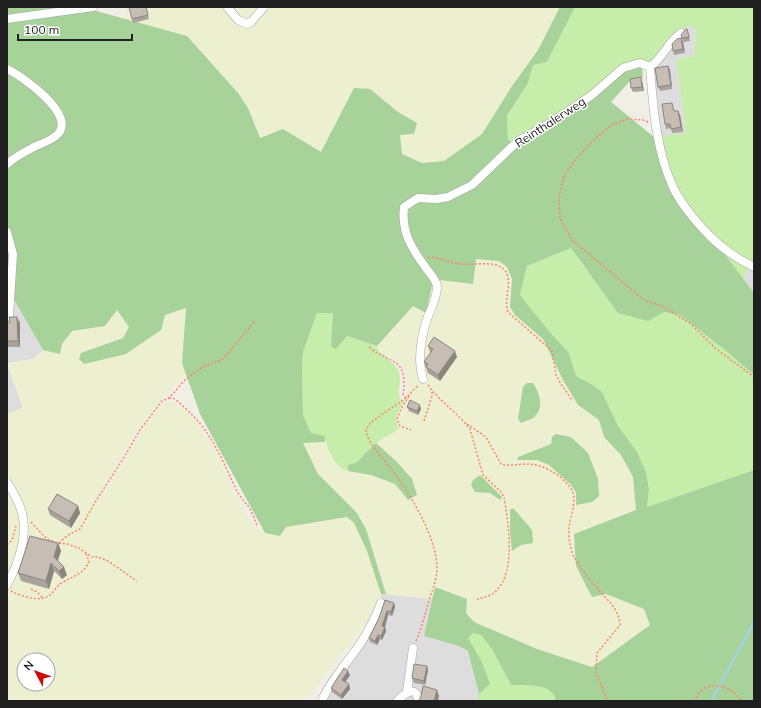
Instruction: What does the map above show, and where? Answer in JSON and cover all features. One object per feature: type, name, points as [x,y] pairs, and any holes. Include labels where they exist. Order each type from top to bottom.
[{"type":"street","points":[[7,19],[93,7]]},
{"type":"street","points":[[227,7],[238,20],[247,24],[252,21],[264,7]]},
{"type":"street","points":[[681,33],[674,39],[657,62],[650,67],[661,153],[673,187],[681,202],[715,241],[742,261],[754,267]]},
{"type":"street","name":"Reinthalerweg","points":[[423,379],[420,368],[421,352],[427,320],[435,299],[437,284],[412,248],[406,234],[403,215],[404,207],[418,198],[448,197],[472,185],[518,141],[552,122],[592,95],[624,68],[640,63],[650,67]]},
{"type":"street","points":[[7,69],[28,82],[46,98],[57,112],[60,118],[61,127],[53,138],[28,150],[7,164]]},
{"type":"street","points":[[7,232],[13,254],[9,316]]},
{"type":"street","points":[[7,482],[17,500],[23,519],[24,529],[22,542],[14,569],[7,585]]},
{"type":"street","points":[[322,701],[328,690],[361,644],[372,625],[381,603]]},
{"type":"street","points":[[397,701],[407,692],[413,648]]},
{"type":"street","points":[[407,692],[416,694],[418,701]]},
{"type":"path","points":[[657,127],[643,120],[628,120],[611,125],[596,138],[565,174],[559,197],[560,219],[572,240],[644,300],[664,306],[691,324],[715,348],[754,377]]},
{"type":"path","points":[[420,260],[431,257],[462,264],[495,265],[502,267],[506,271],[508,278],[506,302],[508,312],[552,351],[556,375],[572,400]]},
{"type":"path","points":[[59,543],[68,535],[80,529],[140,430],[162,401],[169,398],[185,380],[201,368],[223,359],[256,320]]},
{"type":"path","points":[[369,347],[374,352],[397,363],[403,370],[405,385],[403,395],[406,398]]},
{"type":"path","points":[[413,648],[422,629],[435,584],[437,571],[435,556],[423,518],[393,471],[367,438],[366,430],[371,422],[406,398],[423,379],[432,390],[466,423],[486,437],[501,464],[509,466],[525,464],[544,467],[570,487],[574,498],[569,528],[571,547],[574,556],[591,581],[616,610],[620,620],[620,625],[597,653],[596,673],[608,701]]},
{"type":"path","points":[[424,420],[432,396],[432,390]]},
{"type":"path","points":[[411,392],[402,407],[398,419],[400,426],[411,430]]},
{"type":"path","points":[[169,398],[179,402],[197,418],[204,427],[226,466],[239,495],[251,510],[257,526]]},
{"type":"path","points":[[466,423],[472,434],[483,475],[501,492],[504,497],[509,542],[507,566],[504,579],[499,589],[489,596],[476,600]]},
{"type":"path","points":[[7,545],[12,540],[17,524],[23,519],[28,519],[47,539],[79,548],[92,557],[98,557],[108,561],[137,581]]},
{"type":"path","points":[[7,588],[28,598],[43,598],[49,595],[57,586],[83,571],[89,561],[85,552]]},
{"type":"path","points":[[53,585],[57,586]]},
{"type":"path","points":[[31,589],[43,598]]},
{"type":"path","points":[[694,701],[701,690],[711,685],[722,686],[738,696],[742,701]]},
{"type":"shaded area","points":[[688,25],[696,30],[694,56],[676,59],[686,134],[660,136],[651,64],[673,36]]},
{"type":"shaded area","points":[[7,226],[15,244],[12,296],[43,350],[34,359],[7,363]]},
{"type":"shaded area","points":[[751,263],[754,265],[754,293],[743,279]]},
{"type":"shaded area","points":[[7,364],[23,408],[7,414]]},
{"type":"shaded area","points":[[381,594],[433,599],[424,636],[459,646],[468,651],[479,694],[476,701],[323,701],[381,613]]},
{"type":"green space","points":[[7,7],[82,7],[187,36],[238,93],[248,108],[260,138],[283,129],[321,152],[354,88],[370,89],[398,112],[417,123],[414,134],[400,135],[402,154],[422,163],[444,161],[482,134],[512,86],[538,50],[560,7],[575,7],[547,62],[533,65],[528,83],[507,116],[508,140],[520,145],[560,121],[625,70],[642,67],[643,77],[629,82],[611,102],[654,137],[665,175],[754,293],[754,375],[680,315],[664,312],[648,321],[618,313],[571,248],[527,266],[520,295],[569,353],[576,376],[593,385],[602,392],[618,426],[637,452],[646,472],[649,489],[647,507],[754,470],[754,701],[556,701],[554,695],[544,688],[531,685],[511,685],[492,649],[481,635],[473,633],[468,638],[482,662],[490,684],[479,694],[468,651],[459,646],[424,636],[435,587],[467,599],[466,613],[474,622],[537,649],[592,667],[650,625],[644,609],[606,594],[592,597],[576,566],[574,534],[636,510],[633,477],[621,455],[604,437],[599,420],[578,405],[563,380],[543,339],[515,315],[510,307],[512,279],[507,267],[499,261],[476,259],[473,284],[439,280],[432,286],[426,313],[413,306],[377,346],[347,336],[336,349],[331,346],[333,313],[317,313],[303,352],[303,415],[311,433],[325,436],[325,442],[303,443],[318,474],[357,513],[366,529],[386,594],[381,594],[367,551],[354,523],[347,517],[286,527],[280,536],[265,533],[200,414],[182,363],[186,308],[165,315],[161,330],[126,354],[84,364],[79,359],[81,353],[123,338],[129,327],[117,310],[105,326],[72,331],[62,344],[60,354],[43,350],[12,296],[15,244],[7,226]]},
{"type":"green space","points":[[125,7],[560,7],[538,50],[512,86],[482,134],[444,161],[422,163],[402,154],[400,135],[417,123],[354,88],[321,152],[283,129],[260,138],[248,108],[238,93],[187,36],[126,19]]},
{"type":"green space","points":[[575,7],[754,7],[754,265],[729,249],[704,225],[683,198],[666,163],[660,136],[686,133],[676,59],[694,56],[696,30],[689,25],[673,36],[651,64],[638,60],[628,62],[591,93],[514,142],[508,140],[507,117],[528,83],[533,65],[547,62]]},
{"type":"green space","points":[[571,248],[618,313],[664,312],[680,315],[754,375],[754,470],[647,507],[649,489],[646,472],[637,452],[618,426],[602,392],[593,385],[576,376],[569,353],[520,295],[527,266]]},
{"type":"green space","points":[[724,253],[748,268],[743,279]]},
{"type":"green space","points":[[476,259],[499,261],[507,267],[512,279],[510,307],[515,315],[543,339],[563,380],[578,405],[599,420],[604,437],[621,455],[633,477],[636,510],[574,534],[606,594],[644,609],[650,625],[593,667],[537,649],[474,622],[465,613],[467,599],[436,587],[433,599],[386,594],[366,529],[357,513],[318,474],[303,443],[325,442],[333,457],[342,468],[371,475],[395,484],[408,500],[412,479],[397,462],[376,443],[399,429],[397,425],[397,416],[406,395],[407,377],[401,364],[379,352],[377,346],[413,305],[425,313],[432,286],[439,280],[473,284]]},
{"type":"green space","points":[[186,308],[182,363],[186,375],[163,398],[136,433],[116,466],[96,508],[140,434],[163,403],[173,400],[196,419],[202,432],[214,447],[239,503],[250,521],[265,533],[280,536],[286,527],[347,517],[354,523],[367,551],[381,594],[367,622],[310,695],[296,701],[7,701],[7,588],[26,541],[23,505],[7,476],[7,414],[23,408],[7,363],[34,359],[43,350],[59,354],[62,344],[72,331],[105,326],[117,309],[129,327],[123,338],[81,353],[84,364],[165,315]]},
{"type":"green space","points":[[317,313],[333,313],[336,348],[347,336],[377,346],[379,352],[386,356],[399,371],[399,393],[400,398],[404,402],[398,411],[396,418],[399,429],[376,443],[357,462],[348,465],[348,471],[342,469],[330,454],[325,436],[311,433],[303,415],[303,352]]},
{"type":"green space","points":[[527,383],[533,383],[536,387],[540,406],[537,414],[533,418],[521,423],[518,419],[523,387]]},
{"type":"green space","points":[[556,434],[571,437],[588,453],[598,479],[599,496],[592,502],[576,505],[576,492],[571,485],[549,465],[537,460],[517,460],[518,457],[551,444],[552,437]]},
{"type":"green space","points":[[376,443],[397,462],[412,479],[417,495],[408,500],[395,484],[371,475],[348,471],[348,465],[357,462]]},
{"type":"green space","points":[[480,475],[502,497],[500,500],[490,493],[475,492],[471,485],[473,480]]},
{"type":"green space","points":[[7,490],[16,506],[21,532],[14,560],[7,576]]},
{"type":"green space","points":[[513,508],[532,530],[533,543],[521,545],[512,551],[510,510]]},
{"type":"green space","points":[[473,633],[481,635],[492,649],[511,685],[531,685],[545,688],[554,695],[556,701],[476,701],[479,694],[490,683],[467,638]]},
{"type":"building","points":[[129,7],[146,7],[148,15],[132,19]]},
{"type":"building","points":[[687,29],[689,37],[682,38],[681,35]]},
{"type":"building","points":[[681,38],[683,49],[673,51],[672,44],[677,39]]},
{"type":"building","points":[[668,66],[671,85],[658,87],[655,68]]},
{"type":"building","points":[[641,77],[642,87],[631,88],[630,79]]},
{"type":"building","points":[[672,103],[674,111],[678,111],[681,127],[671,129],[670,124],[665,124],[662,104]]},
{"type":"building","points":[[9,317],[17,317],[18,341],[7,341],[7,323],[10,322]]},
{"type":"building","points":[[434,337],[455,351],[438,375],[426,367],[428,364],[424,362],[433,349],[428,346]]},
{"type":"building","points":[[410,400],[420,405],[417,411],[407,407]]},
{"type":"building","points":[[57,494],[78,506],[69,521],[48,509]]},
{"type":"building","points":[[30,536],[58,543],[54,557],[64,567],[59,571],[51,563],[46,581],[18,573]]},
{"type":"building","points":[[385,600],[394,603],[391,612],[387,611],[382,626],[385,627],[381,636],[378,635],[375,641],[369,638],[379,618]]},
{"type":"building","points":[[414,664],[427,666],[424,681],[412,678]]},
{"type":"building","points":[[344,668],[348,671],[342,680],[349,684],[341,695],[331,688]]},
{"type":"building","points":[[423,686],[437,690],[434,701],[419,701]]},
{"type":"waterway","points":[[713,701],[714,696],[754,622]]}]
